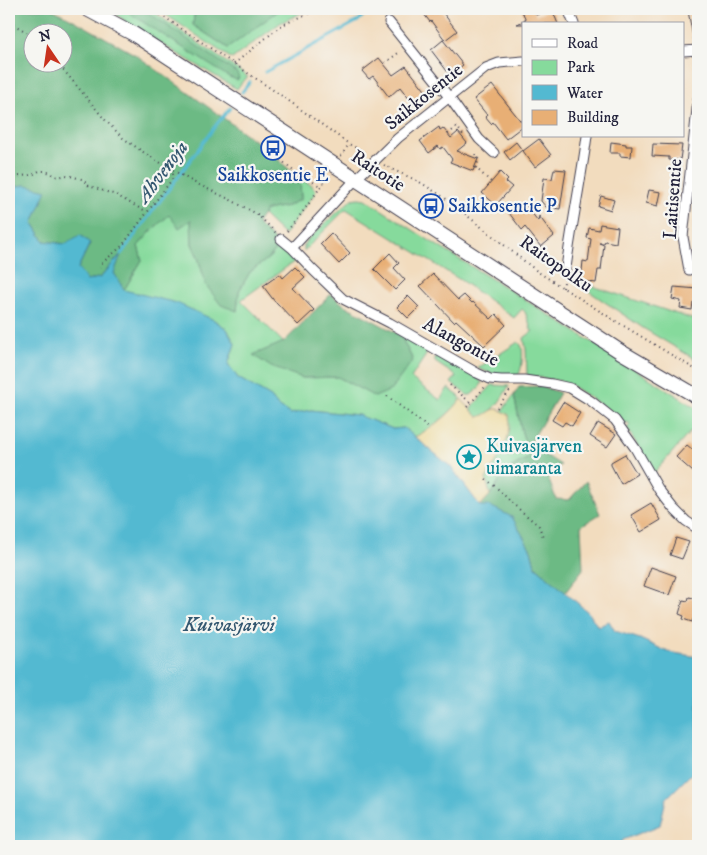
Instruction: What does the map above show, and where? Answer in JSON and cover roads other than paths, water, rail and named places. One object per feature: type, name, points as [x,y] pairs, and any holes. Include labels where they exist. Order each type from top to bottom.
[{"type":"main road","name":"Raitotie","points":[[87,9],[132,33],[621,352],[698,397]]},
{"type":"street","points":[[568,9],[573,22]]},
{"type":"street","points":[[389,22],[449,97],[479,139],[494,153]]},
{"type":"street","points":[[684,51],[698,50]]},
{"type":"street","name":"Saikkosentie","points":[[356,179],[398,138],[486,68],[499,63],[522,61]]},
{"type":"street","name":"Laitisentie","points":[[689,270],[684,237],[698,100]]},
{"type":"street","points":[[566,268],[570,233],[587,138]]},
{"type":"street","points":[[292,248],[356,179]]},
{"type":"street","name":"Alangontie","points":[[281,238],[343,299],[390,323],[477,373],[490,379],[517,380],[570,388],[591,401],[615,420],[635,448],[659,490],[673,508],[686,521],[698,529]]},
{"type":"water","name":"Kuivasjärvi","points":[[26,185],[47,190],[33,223],[44,241],[65,244],[80,235],[90,243],[78,268],[87,281],[101,277],[121,254],[114,273],[124,290],[177,303],[214,320],[227,329],[235,344],[228,364],[238,378],[271,397],[278,406],[290,414],[311,410],[358,415],[393,429],[404,428],[451,467],[480,506],[490,506],[512,517],[531,550],[535,566],[589,613],[598,627],[609,621],[615,631],[640,639],[668,652],[698,657],[698,770],[692,773],[666,799],[660,825],[623,840],[620,846],[9,846],[9,187]]},
{"type":"waterway","name":"Ahvenoja","points":[[265,72],[358,21],[370,9]]},
{"type":"waterway","name":"Ahvenoja","points":[[242,92],[250,82]]},
{"type":"waterway","name":"Ahvenoja","points":[[121,254],[230,108]]},
{"type":"place","name":"Saikkosentie E","points":[[273,148]]},
{"type":"place","name":"Saikkosentie P","points":[[431,206]]},
{"type":"place","name":"Kuivasjärven uimaranta","points":[[469,457]]}]
